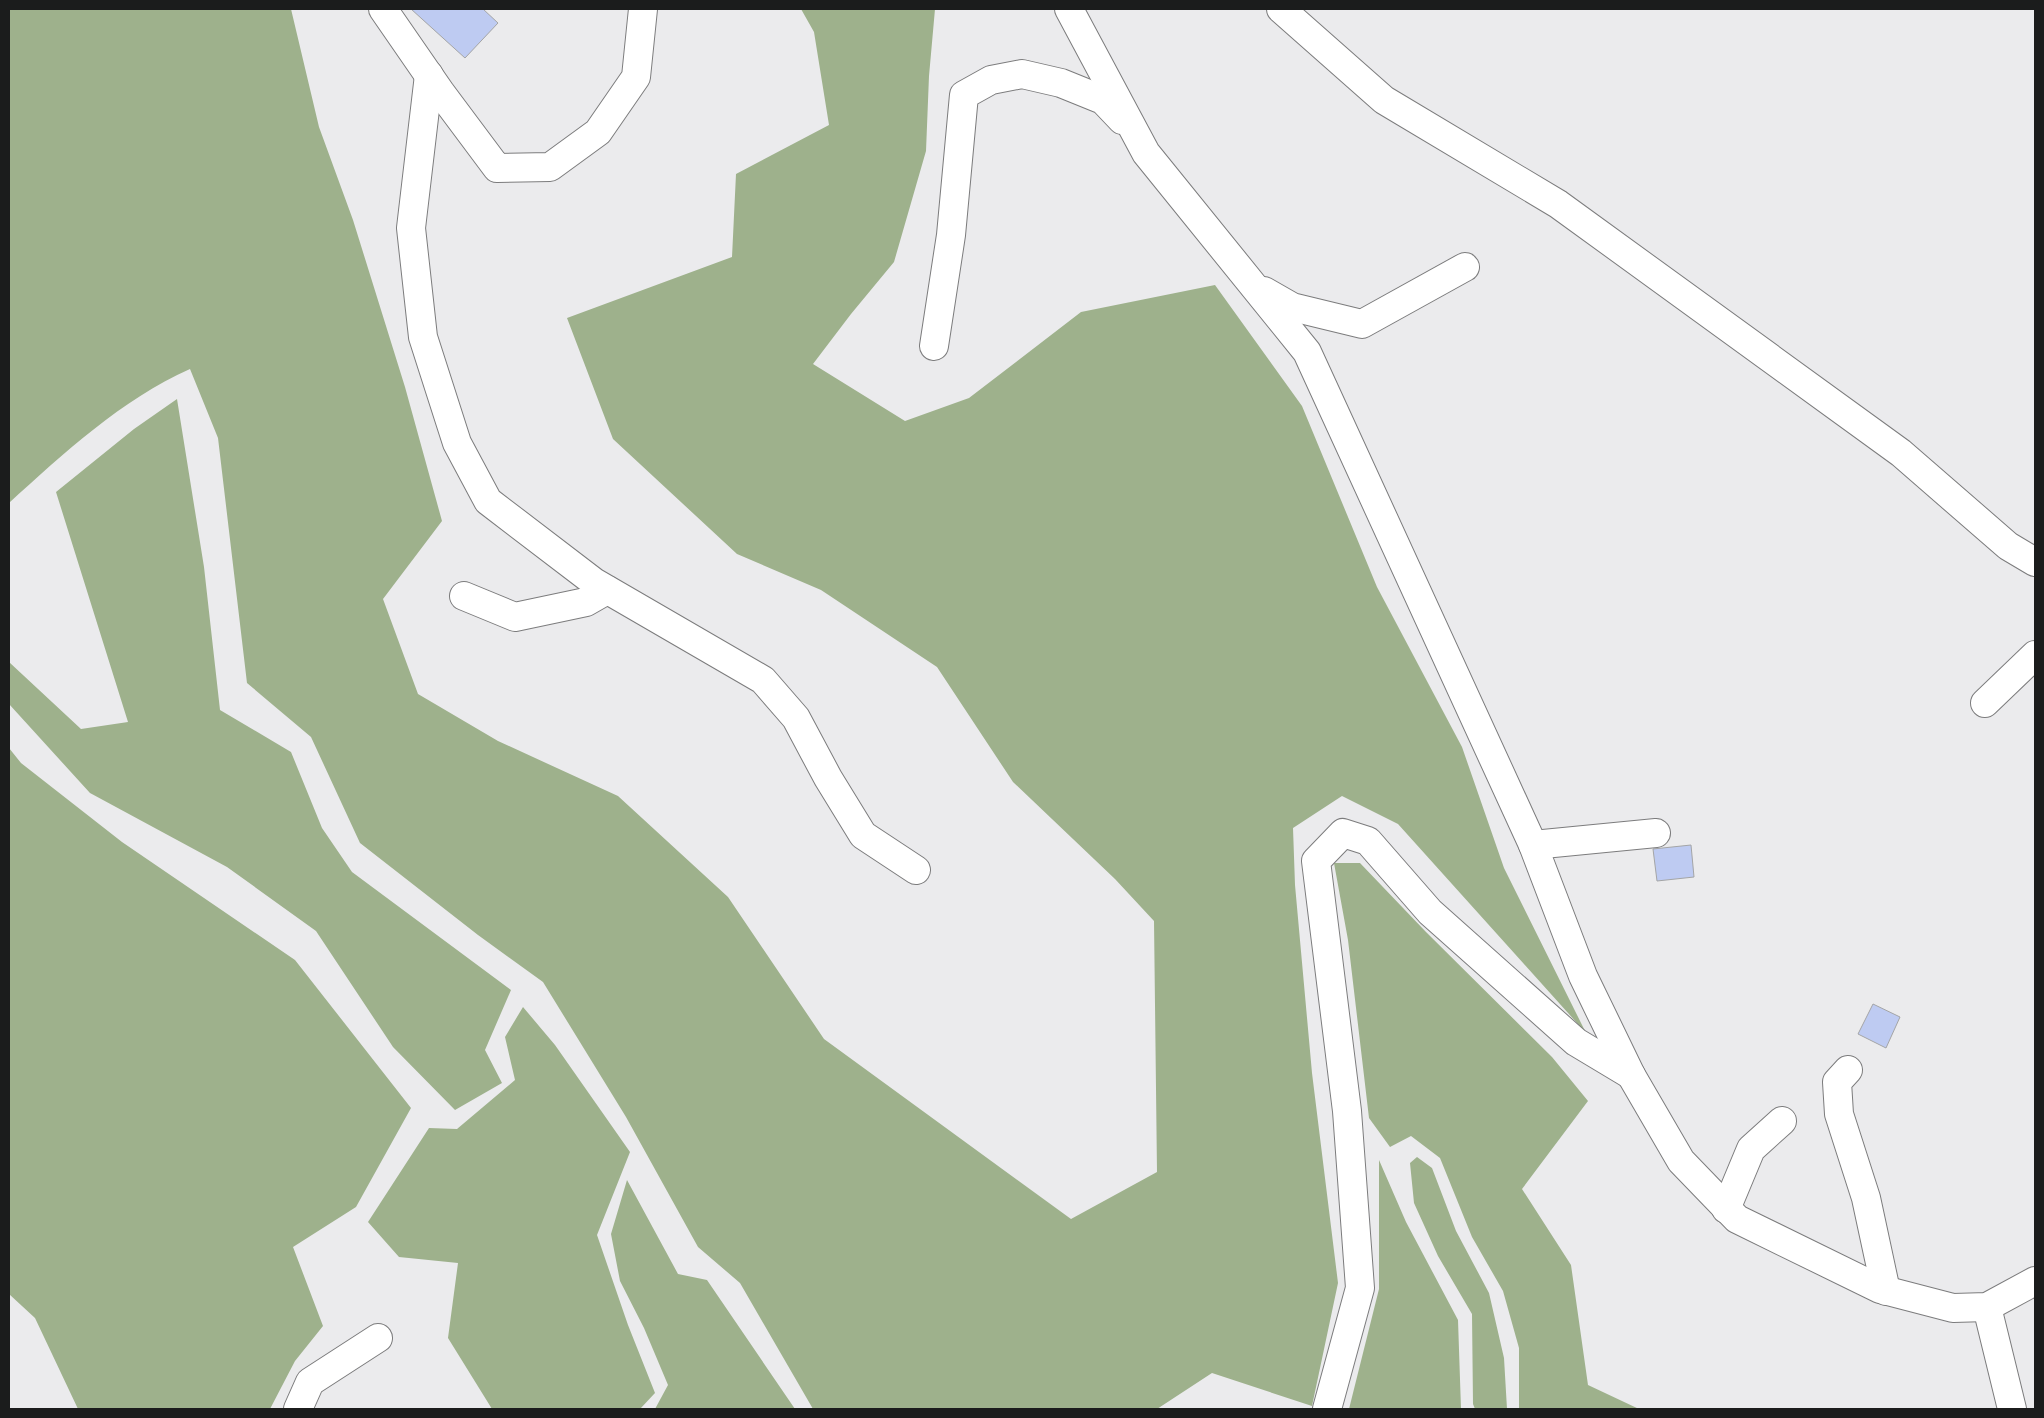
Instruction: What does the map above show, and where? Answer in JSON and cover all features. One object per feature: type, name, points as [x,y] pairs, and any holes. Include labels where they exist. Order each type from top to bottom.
[{"type":"street","points":[[383,9],[497,168],[550,167],[598,132],[636,77],[643,9]]},
{"type":"street","points":[[1070,9],[1146,154],[1307,352],[1533,845],[1583,976],[1631,1076],[1681,1161],[1736,1219],[1886,1291],[1953,1308],[1987,1307],[2035,1281]]},
{"type":"street","points":[[1281,9],[1384,100],[1558,204],[1901,453],[2008,546],[2035,562]]},
{"type":"street","points":[[934,346],[951,235],[964,95],[991,80],[1022,74],[1061,83],[1103,100],[1136,136]]},
{"type":"street","points":[[429,75],[411,228],[422,337],[457,443],[488,501],[594,582],[763,680],[796,718],[828,778],[863,835],[916,870]]},
{"type":"street","points":[[1254,286],[1292,307],[1362,324],[1465,267]]},
{"type":"street","points":[[464,596],[515,617],[586,602],[607,590]]},
{"type":"street","points":[[1984,703],[2035,655]]},
{"type":"street","points":[[1326,1409],[1360,1288],[1347,1111],[1316,861],[1343,833],[1368,841],[1430,912],[1576,1042],[1631,1076]]},
{"type":"street","points":[[1533,845],[1656,833]]},
{"type":"street","points":[[1848,1070],[1837,1082],[1839,1114],[1866,1198],[1886,1291]]},
{"type":"street","points":[[1726,1209],[1751,1149],[1782,1121]]},
{"type":"street","points":[[1987,1307],[2012,1409]]},
{"type":"street","points":[[298,1409],[310,1382],[378,1338]]},
{"type":"green space","points":[[9,9],[291,9],[319,127],[353,220],[405,387],[442,521],[383,599],[418,694],[498,741],[618,796],[728,897],[824,1039],[1071,1219],[1157,1172],[1154,921],[1115,879],[1013,782],[937,667],[821,590],[737,554],[613,439],[567,318],[732,257],[736,174],[829,125],[814,32],[801,9],[935,9],[929,76],[926,151],[894,262],[813,364],[905,421],[969,398],[1081,312],[1215,285],[1302,406],[1377,587],[1462,747],[1504,868],[1586,1033],[1398,824],[1342,796],[1293,828],[1295,885],[1312,1073],[1338,1283],[1312,1406],[1212,1373],[1157,1409],[813,1409],[740,1283],[698,1247],[626,1117],[543,982],[478,935],[360,843],[311,737],[247,683],[218,438],[190,369],[140,396],[94,429],[9,503]]},
{"type":"green space","points":[[177,399],[204,567],[220,710],[291,752],[322,828],[352,872],[511,990],[485,1050],[502,1083],[455,1110],[393,1047],[316,931],[227,867],[90,793],[9,704],[9,662],[81,729],[128,722],[56,492],[134,429]]},
{"type":"green space","points":[[9,748],[21,763],[122,842],[295,960],[411,1108],[356,1207],[293,1247],[323,1326],[295,1361],[270,1409],[78,1409],[35,1318],[9,1294]]},
{"type":"green space","points":[[1334,863],[1360,863],[1426,932],[1552,1057],[1588,1101],[1522,1189],[1571,1265],[1588,1385],[1639,1409],[1519,1409],[1519,1348],[1503,1291],[1472,1237],[1440,1158],[1411,1136],[1390,1147],[1369,1118],[1348,940]]},
{"type":"green space","points":[[523,1007],[555,1045],[630,1152],[597,1235],[628,1325],[655,1393],[640,1409],[492,1409],[448,1338],[458,1263],[399,1257],[368,1222],[429,1128],[457,1129],[515,1080],[505,1037]]},
{"type":"green space","points":[[1417,1157],[1432,1168],[1456,1231],[1489,1293],[1504,1358],[1507,1409],[1475,1409],[1473,1404],[1472,1314],[1438,1256],[1414,1203],[1410,1163]]},
{"type":"green space","points":[[1379,1160],[1406,1222],[1458,1320],[1461,1409],[1349,1409],[1379,1289]]},
{"type":"green space","points":[[627,1180],[678,1274],[707,1280],[795,1409],[655,1409],[668,1385],[644,1328],[620,1281],[611,1234]]},
{"type":"building","points":[[411,9],[483,9],[498,23],[465,58]]},
{"type":"building","points":[[1691,845],[1694,877],[1657,881],[1653,849]]},
{"type":"building","points":[[1873,1004],[1900,1017],[1886,1048],[1858,1034]]}]
